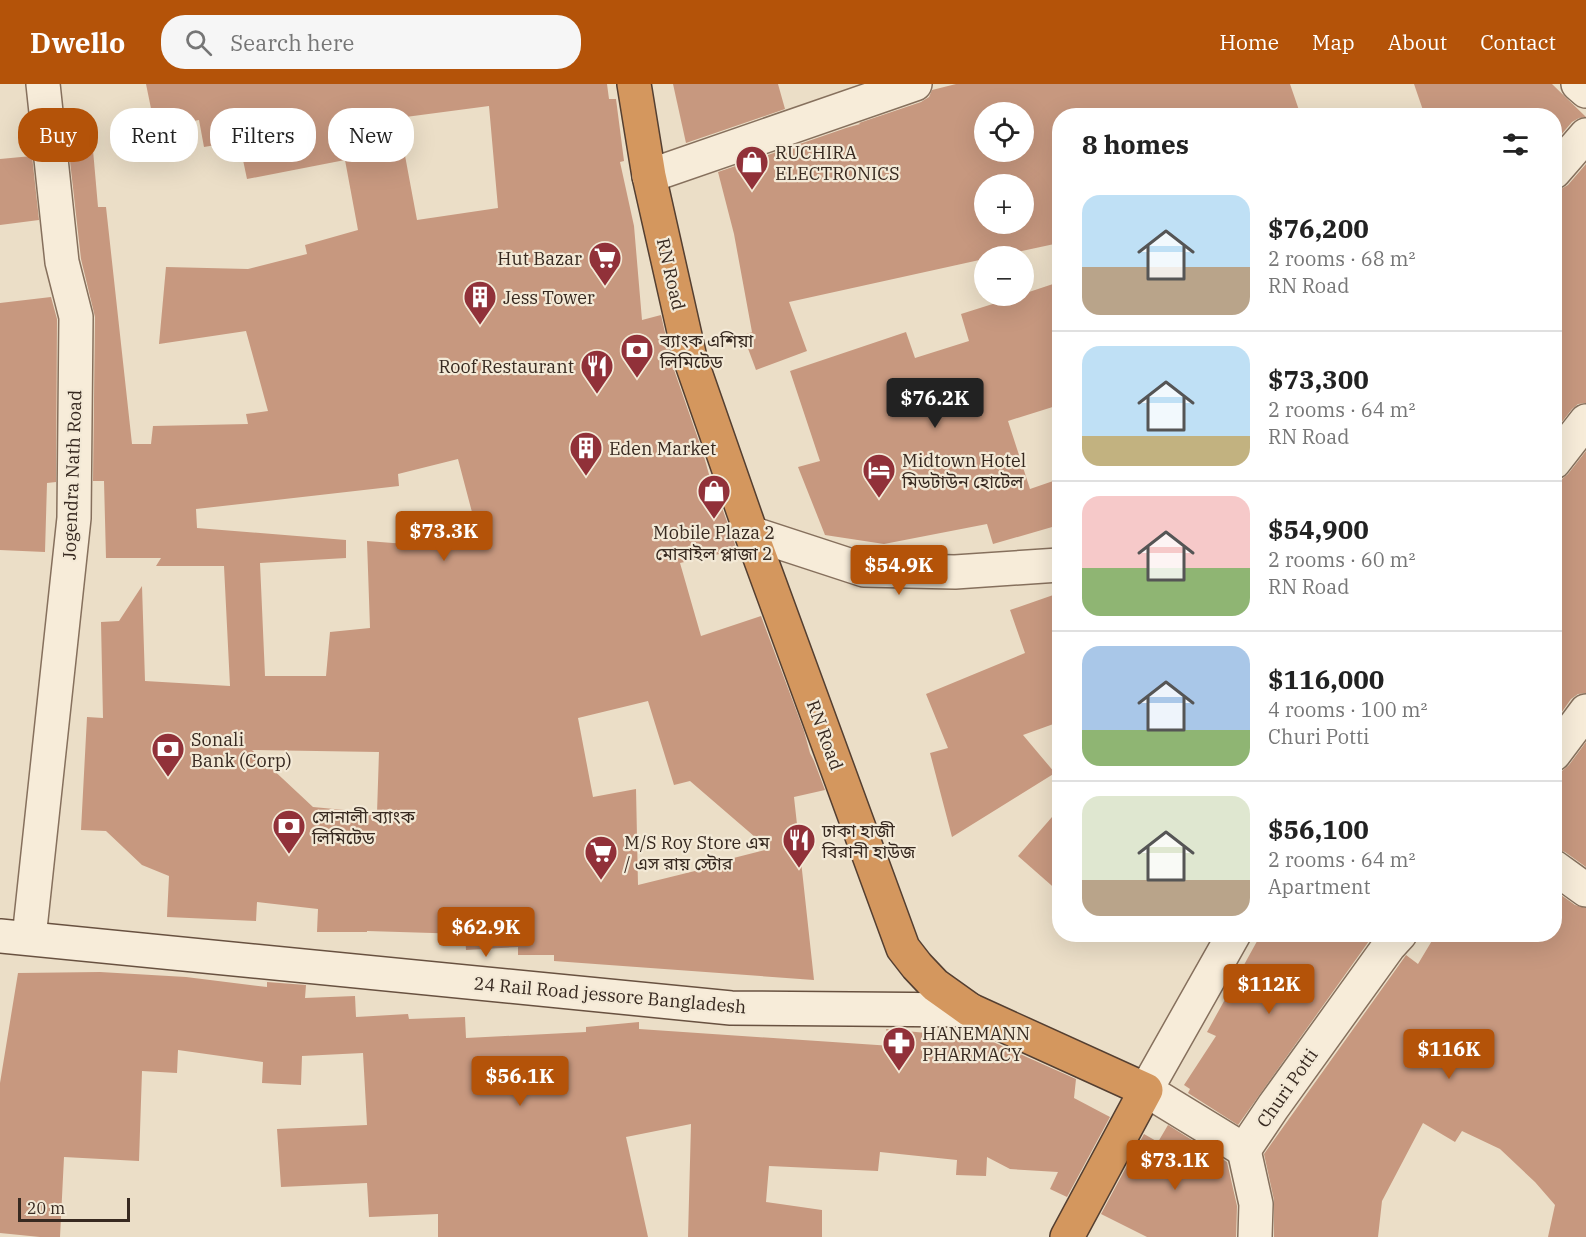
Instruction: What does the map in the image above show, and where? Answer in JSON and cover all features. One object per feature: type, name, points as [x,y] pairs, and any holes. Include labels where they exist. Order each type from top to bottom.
[{"type":"highway","name":"RN Road","points":[[634,84],[649,176],[690,358],[751,533],[903,948],[935,985],[970,1010],[1146,1090]]},
{"type":"highway","points":[[1067,1237],[1146,1090]]},
{"type":"street","name":"Jogendra Nath Road","points":[[15,937],[74,518],[76,317],[62,262],[43,84]]},
{"type":"street","points":[[649,176],[915,84]]},
{"type":"street","points":[[1578,84],[1586,92]]},
{"type":"street","points":[[1562,163],[1586,135]]},
{"type":"street","points":[[1562,452],[1586,421]]},
{"type":"street","points":[[751,533],[864,570],[956,572],[1052,565]]},
{"type":"street","points":[[1562,743],[1586,711]]},
{"type":"street","points":[[1562,873],[1586,890]]},
{"type":"street","name":"24 Rail Road jessore Bangladesh","points":[[15,937],[731,1008],[970,1010]]},
{"type":"street","points":[[1229,942],[1146,1090],[1245,1150],[1256,1204],[1254,1237]]},
{"type":"street","name":"Churi Potti","points":[[1245,1150],[1279,1098],[1393,942]]},
{"type":"building","points":[[146,84],[607,84],[609,99],[616,99],[624,161],[620,162],[634,226],[642,320],[661,315],[672,364],[712,485],[714,485],[737,550],[680,563],[701,636],[761,616],[825,790],[794,797],[814,980],[554,961],[554,955],[518,955],[518,947],[466,950],[465,934],[317,932],[318,909],[257,902],[256,921],[167,917],[169,876],[142,865],[106,831],[81,830],[87,717],[103,718],[101,622],[119,621],[142,586],[145,681],[230,686],[224,566],[156,566],[161,558],[106,558],[104,481],[93,481],[95,317],[81,259],[70,162],[94,162],[98,207],[106,207],[132,444],[151,444],[153,426],[248,424],[246,414],[268,411],[246,331],[159,344],[166,267],[248,269],[307,254],[305,245],[358,230],[345,162],[406,162],[417,220],[498,208],[489,106],[414,116],[414,108],[328,108],[328,162],[335,162],[247,179],[243,162],[316,162],[316,108],[210,108],[210,146],[204,147],[198,108],[151,108]],"holes":[[[458,459],[478,535],[434,541],[432,546],[367,541],[370,628],[330,632],[326,676],[265,676],[260,563],[346,558],[346,540],[197,528],[196,509],[399,486],[398,474]],[[648,701],[674,785],[690,781],[769,849],[638,885],[636,789],[593,797],[578,718]],[[252,750],[379,752],[377,813],[313,807]]]},
{"type":"building","points":[[673,84],[778,84],[785,109],[686,143]]},
{"type":"building","points":[[956,84],[1290,84],[1298,108],[1052,108],[1052,244],[1034,248],[1034,246],[974,246],[974,261],[789,302],[807,351],[756,370],[743,335],[752,332],[734,234],[718,172],[921,102],[929,97],[932,90]]},
{"type":"building","points":[[1414,84],[1552,84],[1586,117],[1572,122],[1562,134],[1562,108],[1422,108]]},
{"type":"building","points":[[18,157],[18,162],[33,162],[39,220],[0,225],[0,159]]},
{"type":"building","points":[[1586,164],[1586,403],[1578,404],[1562,422],[1562,188],[1568,185]]},
{"type":"building","points":[[1052,284],[1052,407],[1008,421],[1030,489],[1052,481],[1052,527],[993,544],[987,524],[884,544],[825,535],[798,467],[820,461],[790,371],[906,332],[915,358],[969,341],[961,314],[986,306],[1034,306],[1034,290]]},
{"type":"building","points":[[51,297],[57,319],[56,482],[47,483],[45,552],[0,550],[0,303]]},
{"type":"building","points":[[1586,451],[1586,693],[1578,694],[1571,699],[1562,712],[1562,479]]},
{"type":"building","points":[[1052,595],[1052,725],[1023,735],[1052,769],[1052,775],[952,837],[930,753],[948,748],[926,694],[1025,653],[1010,610]]},
{"type":"building","points":[[1586,742],[1586,867],[1562,851],[1562,771]]},
{"type":"building","points":[[1052,817],[1052,886],[1018,856]]},
{"type":"building","points":[[1562,896],[1575,905],[1586,908],[1586,1237],[1548,1237],[1555,1205],[1535,1182],[1500,1149],[1462,1131],[1455,1142],[1423,1123],[1382,1201],[1378,1237],[1274,1237],[1274,1200],[1264,1154],[1406,955],[1418,964],[1431,942],[1562,942]]},
{"type":"building","points":[[1257,942],[1368,942],[1238,1125],[1188,1093],[1190,1089],[1184,1085],[1216,1036],[1207,1032]]},
{"type":"building","points":[[100,972],[186,977],[267,987],[267,982],[306,985],[305,998],[355,996],[356,1017],[408,1014],[409,1019],[465,1017],[466,1038],[586,1032],[586,1027],[639,1022],[639,1029],[892,1046],[886,1029],[926,1033],[925,1039],[982,1037],[1076,1079],[1074,1098],[1110,1117],[1067,1197],[1050,1189],[1058,1172],[1010,1169],[987,1157],[986,1176],[956,1175],[957,1160],[880,1152],[878,1171],[769,1166],[766,1202],[822,1210],[822,1237],[688,1237],[691,1124],[626,1137],[648,1237],[438,1237],[438,1214],[369,1217],[367,1183],[281,1187],[277,1129],[367,1125],[363,1053],[302,1056],[301,1085],[262,1083],[263,1062],[178,1050],[177,1073],[142,1071],[139,1161],[64,1157],[60,1237],[0,1233],[0,1083],[18,973]]},
{"type":"building","points":[[1168,1125],[1227,1162],[1237,1206],[1236,1237],[1147,1237],[1101,1214],[1144,1134],[1158,1142]]},
{"type":"place","name":"RUCHIRA ELECTRONICS","points":[[752,191]]},
{"type":"place","name":"Hut Bazar","points":[[605,287]]},
{"type":"place","name":"Jess Tower","points":[[480,326]]},
{"type":"place","name":"ব্যাংক এশিয়া লিমিটেড","points":[[637,379]]},
{"type":"place","name":"Roof Restaurant","points":[[597,395]]},
{"type":"place","name":"Eden Market","points":[[586,477]]},
{"type":"place","name":"Midtown Hotel মিডটাউন হোটেল","points":[[879,499]]},
{"type":"place","name":"Mobile Plaza 2 মোবাইল প্লাজা 2","points":[[714,520]]},
{"type":"place","name":"Sonali Bank (Corp)","points":[[168,778]]},
{"type":"place","name":"সোনালী ব্যাংক লিমিটেড","points":[[289,855]]},
{"type":"place","name":"ঢাকা হাজী বিরানী হাউজ","points":[[799,869]]},
{"type":"place","name":"M/S Roy Store এম / এস রায় স্টোর","points":[[601,881]]},
{"type":"place","name":"HANEMANN PHARMACY","points":[[899,1072]]}]
